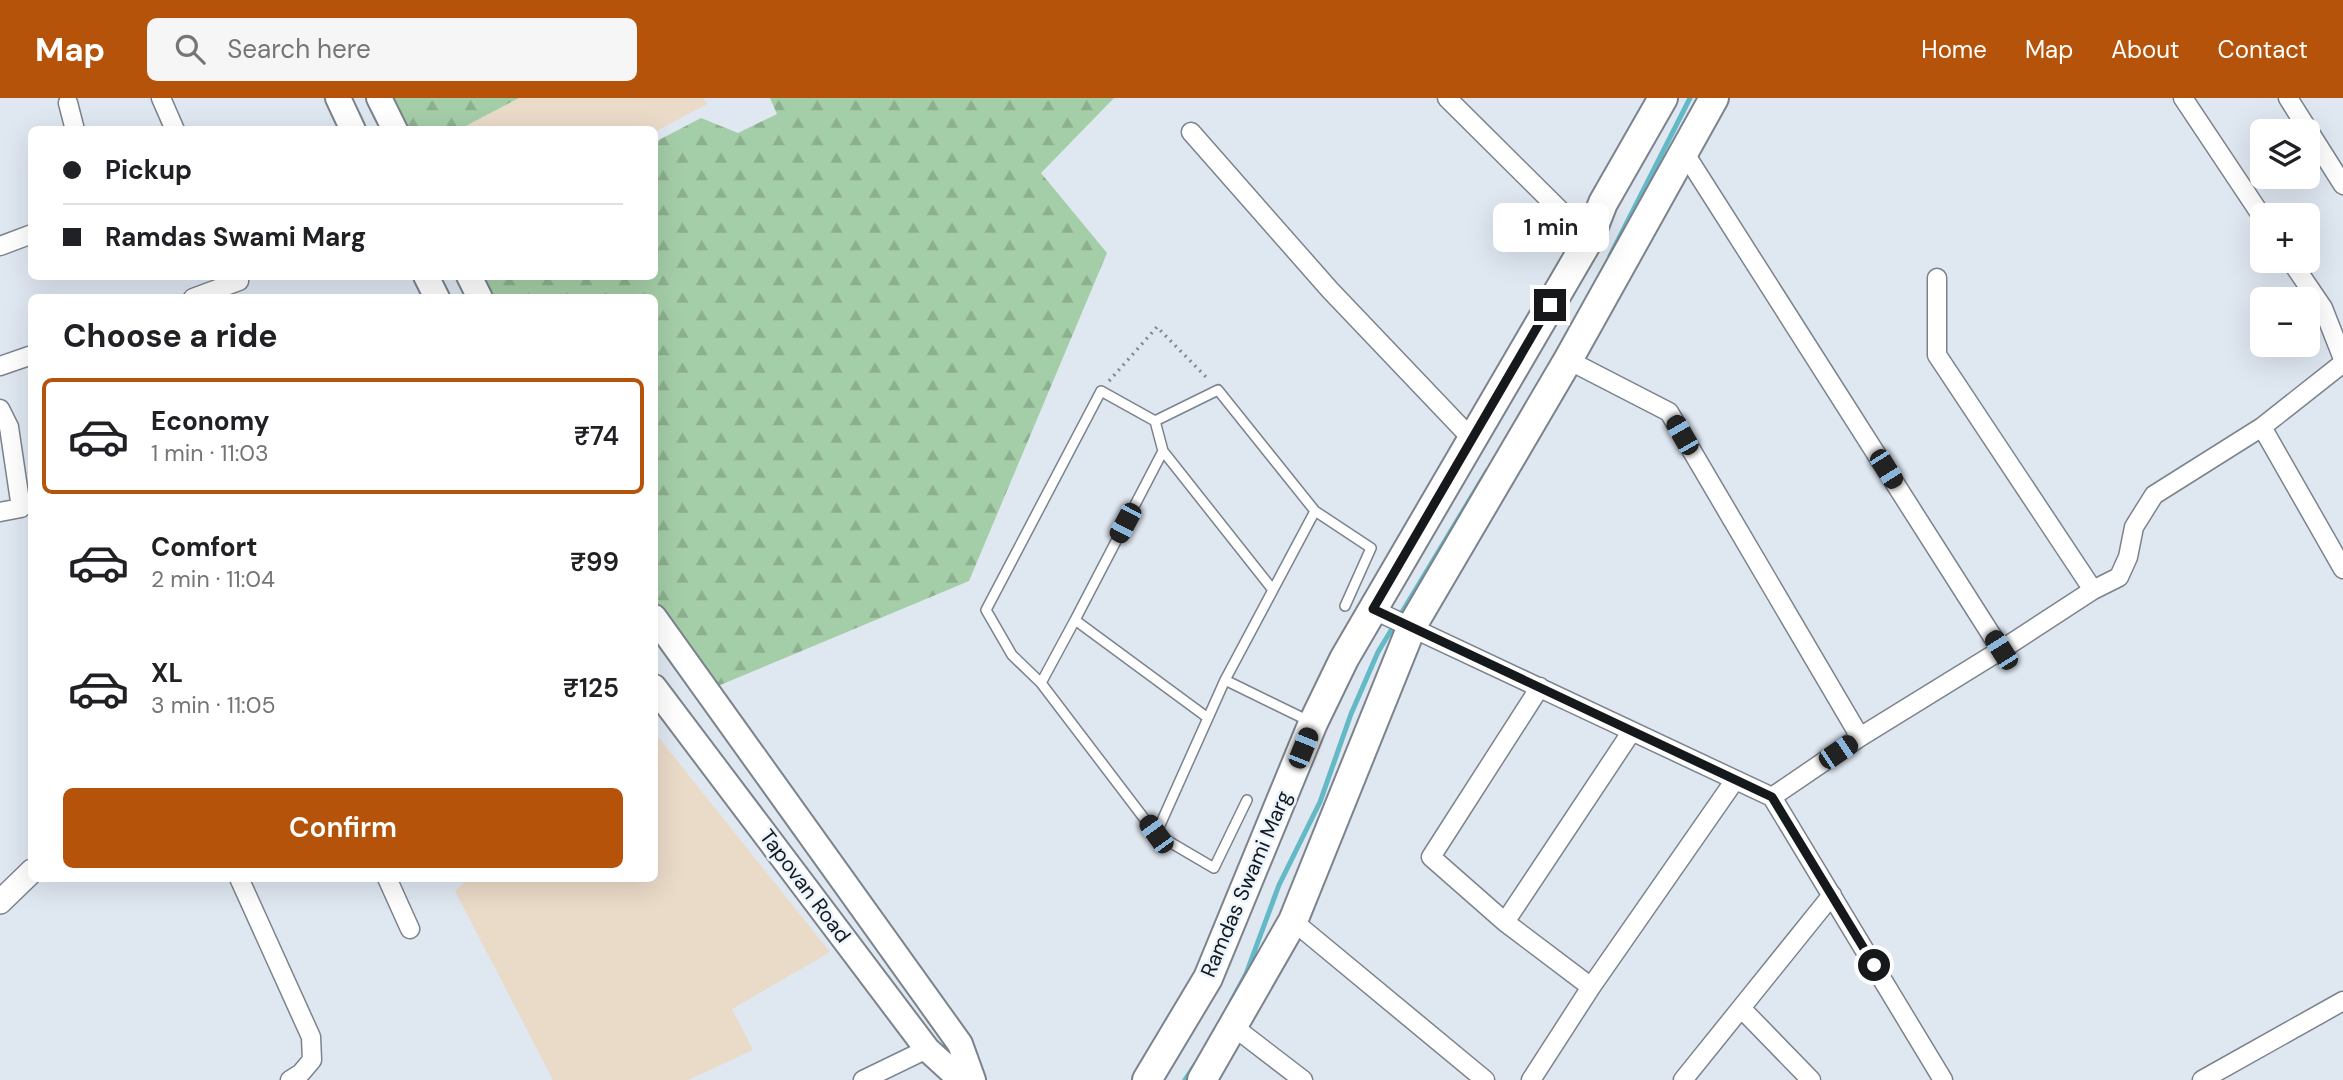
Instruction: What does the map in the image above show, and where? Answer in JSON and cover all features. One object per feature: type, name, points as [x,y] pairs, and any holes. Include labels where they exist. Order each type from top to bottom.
[{"type":"main road","points":[[338,98],[352,126]]},
{"type":"main road","points":[[379,98],[393,126]]},
{"type":"main road","name":"Ramdas Swami Marg","points":[[1147,1080],[1208,978],[1312,723],[1379,612],[1472,439],[1589,239],[1602,203],[1663,98]]},
{"type":"main road","points":[[1202,1080],[1293,921],[1410,625],[1568,360],[1714,98]]},
{"type":"main road","points":[[658,623],[960,1044],[973,1080]]},
{"type":"main road","name":"Tapovan Road","points":[[658,692],[927,1049],[961,1080]]},
{"type":"street","points":[[161,98],[173,126]]},
{"type":"street","points":[[1447,98],[1589,239]]},
{"type":"street","points":[[2183,98],[2253,203]]},
{"type":"street","points":[[2288,98],[2342,180]]},
{"type":"street","points":[[72,100],[75,126]]},
{"type":"street","points":[[1191,132],[1330,290],[1472,439]]},
{"type":"street","points":[[1684,152],[2001,650]]},
{"type":"street","points":[[0,246],[28,235]]},
{"type":"street","points":[[1772,797],[1860,737],[2093,590],[2119,577],[2128,557],[2134,527],[2154,495],[2262,427],[2343,361],[2327,317],[2299,273]]},
{"type":"street","points":[[1937,278],[1937,355],[2093,590]]},
{"type":"street","points":[[204,294],[239,280]]},
{"type":"street","points":[[2327,317],[2343,308]]},
{"type":"street","points":[[0,366],[28,356]]},
{"type":"street","points":[[1568,360],[1669,412],[1860,737]]},
{"type":"street","points":[[0,409],[9,427],[21,508],[0,512]]},
{"type":"street","points":[[2262,427],[2343,569]]},
{"type":"street","points":[[1379,612],[1772,797],[1944,1080]]},
{"type":"street","points":[[1540,687],[1431,857],[1504,922],[1591,987]]},
{"type":"street","points":[[1504,922],[1632,731]]},
{"type":"street","points":[[1531,1080],[1591,987],[1735,780]]},
{"type":"street","points":[[0,902],[28,875]]},
{"type":"street","points":[[241,882],[311,1037],[312,1060],[301,1073],[290,1080]]},
{"type":"street","points":[[389,882],[410,929]]},
{"type":"street","points":[[1683,1080],[1832,895]]},
{"type":"street","points":[[1293,921],[1485,1080]]},
{"type":"street","points":[[2202,1080],[2343,1001]]},
{"type":"street","points":[[1741,1008],[1811,1080]]},
{"type":"street","points":[[1234,1027],[1303,1080]]},
{"type":"street","points":[[863,1080],[927,1049]]},
{"type":"lane","points":[[1155,421],[1218,390],[1315,512],[1371,548],[1345,606]]},
{"type":"lane","points":[[1247,800],[1214,868],[1156,834],[1041,683],[1012,656],[986,610],[1101,391],[1155,421],[1163,451],[1273,590]]},
{"type":"lane","points":[[1041,683],[1163,451]]},
{"type":"lane","points":[[1156,834],[1225,680],[1315,512]]},
{"type":"lane","points":[[1075,620],[1208,718]]},
{"type":"lane","points":[[1225,680],[1312,723]]},
{"type":"path","points":[[1101,391],[1157,327],[1218,390]]},
{"type":"shaded area","points":[[520,98],[703,98],[707,104],[658,130],[658,126],[465,126]]},
{"type":"shaded area","points":[[658,737],[830,952],[732,1009],[753,1050],[688,1080],[553,1080],[455,891],[465,882],[658,882]]},
{"type":"green space","points":[[379,98],[519,98],[466,126],[393,126]]},
{"type":"green space","points":[[770,98],[1114,98],[1041,173],[1107,253],[969,581],[713,688],[658,608],[658,294],[478,294],[471,280],[658,280],[658,140],[701,118],[738,133],[777,114]]},
{"type":"waterway","points":[[1610,256],[1690,98]]},
{"type":"waterway","points":[[1231,1002],[1246,974],[1279,885],[1320,802],[1351,714],[1378,652],[1487,471]]},
{"type":"waterway","points":[[1185,1080],[1195,1065]]},
{"type":"route","points":[[1550,305],[1373,609],[1772,797],[1874,965]]}]
